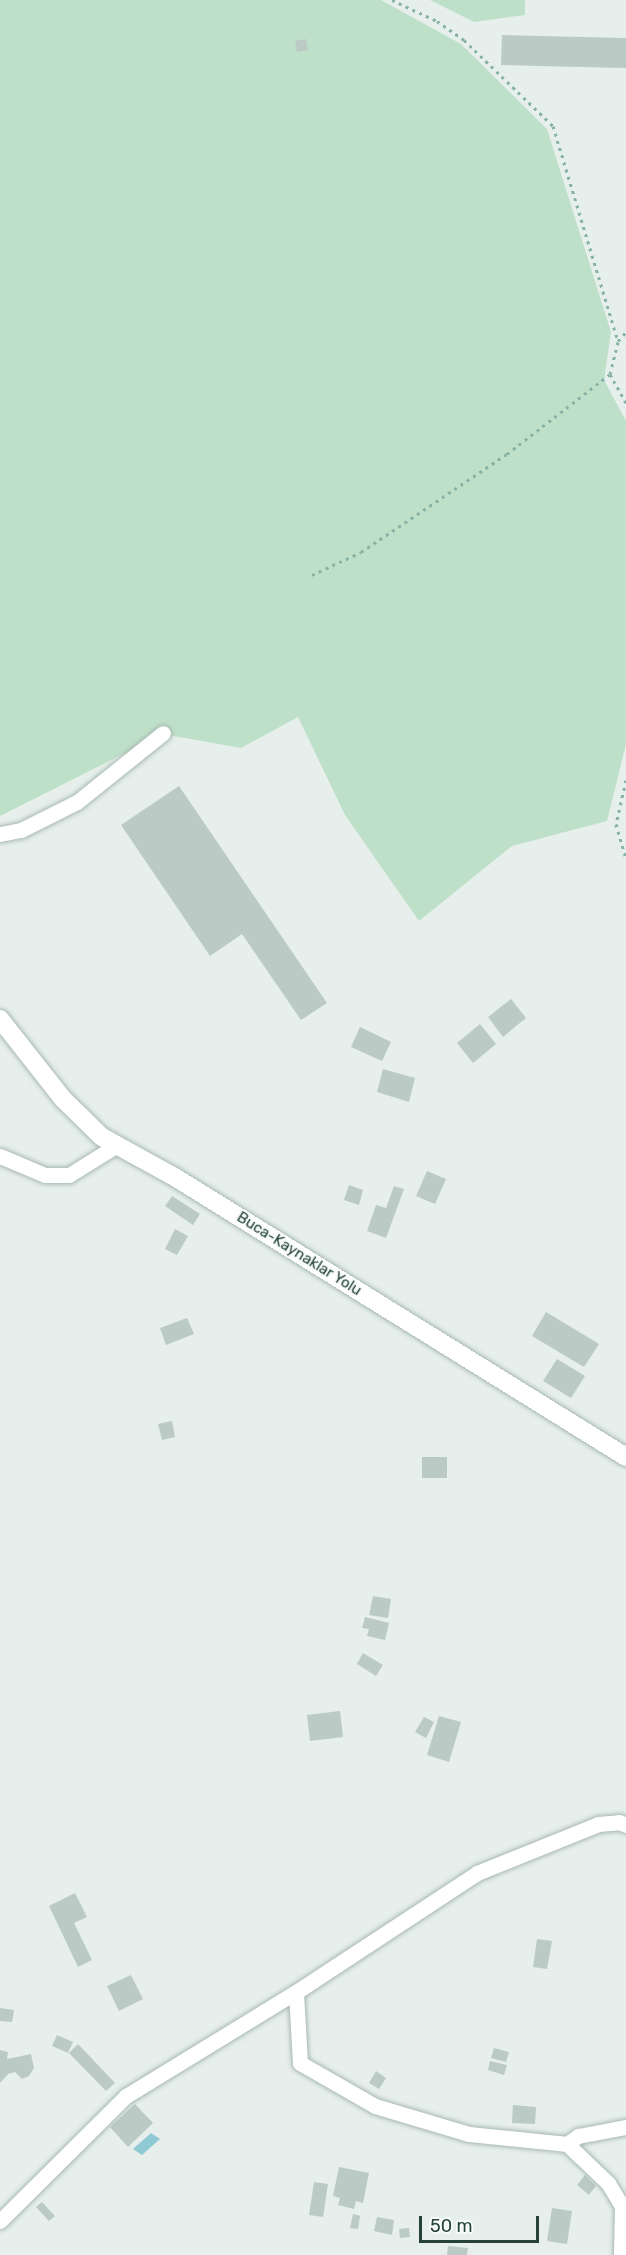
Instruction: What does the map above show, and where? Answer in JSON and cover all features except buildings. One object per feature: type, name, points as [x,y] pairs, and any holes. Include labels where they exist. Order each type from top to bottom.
[{"type":"street","points":[[0,834],[21,830],[77,802],[163,734]]},
{"type":"street","name":"Buca-Kaynaklar Yolu","points":[[0,1019],[63,1099],[102,1137],[173,1176],[626,1457]]},
{"type":"street","points":[[0,1156],[45,1176],[69,1175],[117,1145]]},
{"type":"street","points":[[0,2221],[126,2096],[296,1992],[477,1874],[598,1824],[619,1822],[626,1825]]},
{"type":"street","points":[[296,1992],[300,2062],[375,2106],[469,2134],[567,2145],[608,2183],[622,2206],[621,2255]]},
{"type":"street","points":[[567,2145],[578,2136],[626,2127]]},
{"type":"path","points":[[312,575],[361,552],[507,454],[610,374],[618,341],[553,126],[464,40],[437,21],[393,0]]},
{"type":"path","points":[[618,341],[626,333]]},
{"type":"path","points":[[610,374],[626,403]]},
{"type":"path","points":[[626,780],[616,824],[626,858]]},
{"type":"green space","points":[[0,0],[381,0],[461,44],[547,129],[611,332],[604,380],[626,421],[626,744],[607,821],[512,846],[419,921],[345,815],[298,717],[241,748],[163,734],[0,816]]},
{"type":"green space","points":[[430,0],[525,0],[525,15],[474,22]]},
{"type":"water","points":[[151,2133],[160,2139],[142,2155],[133,2149]]}]
